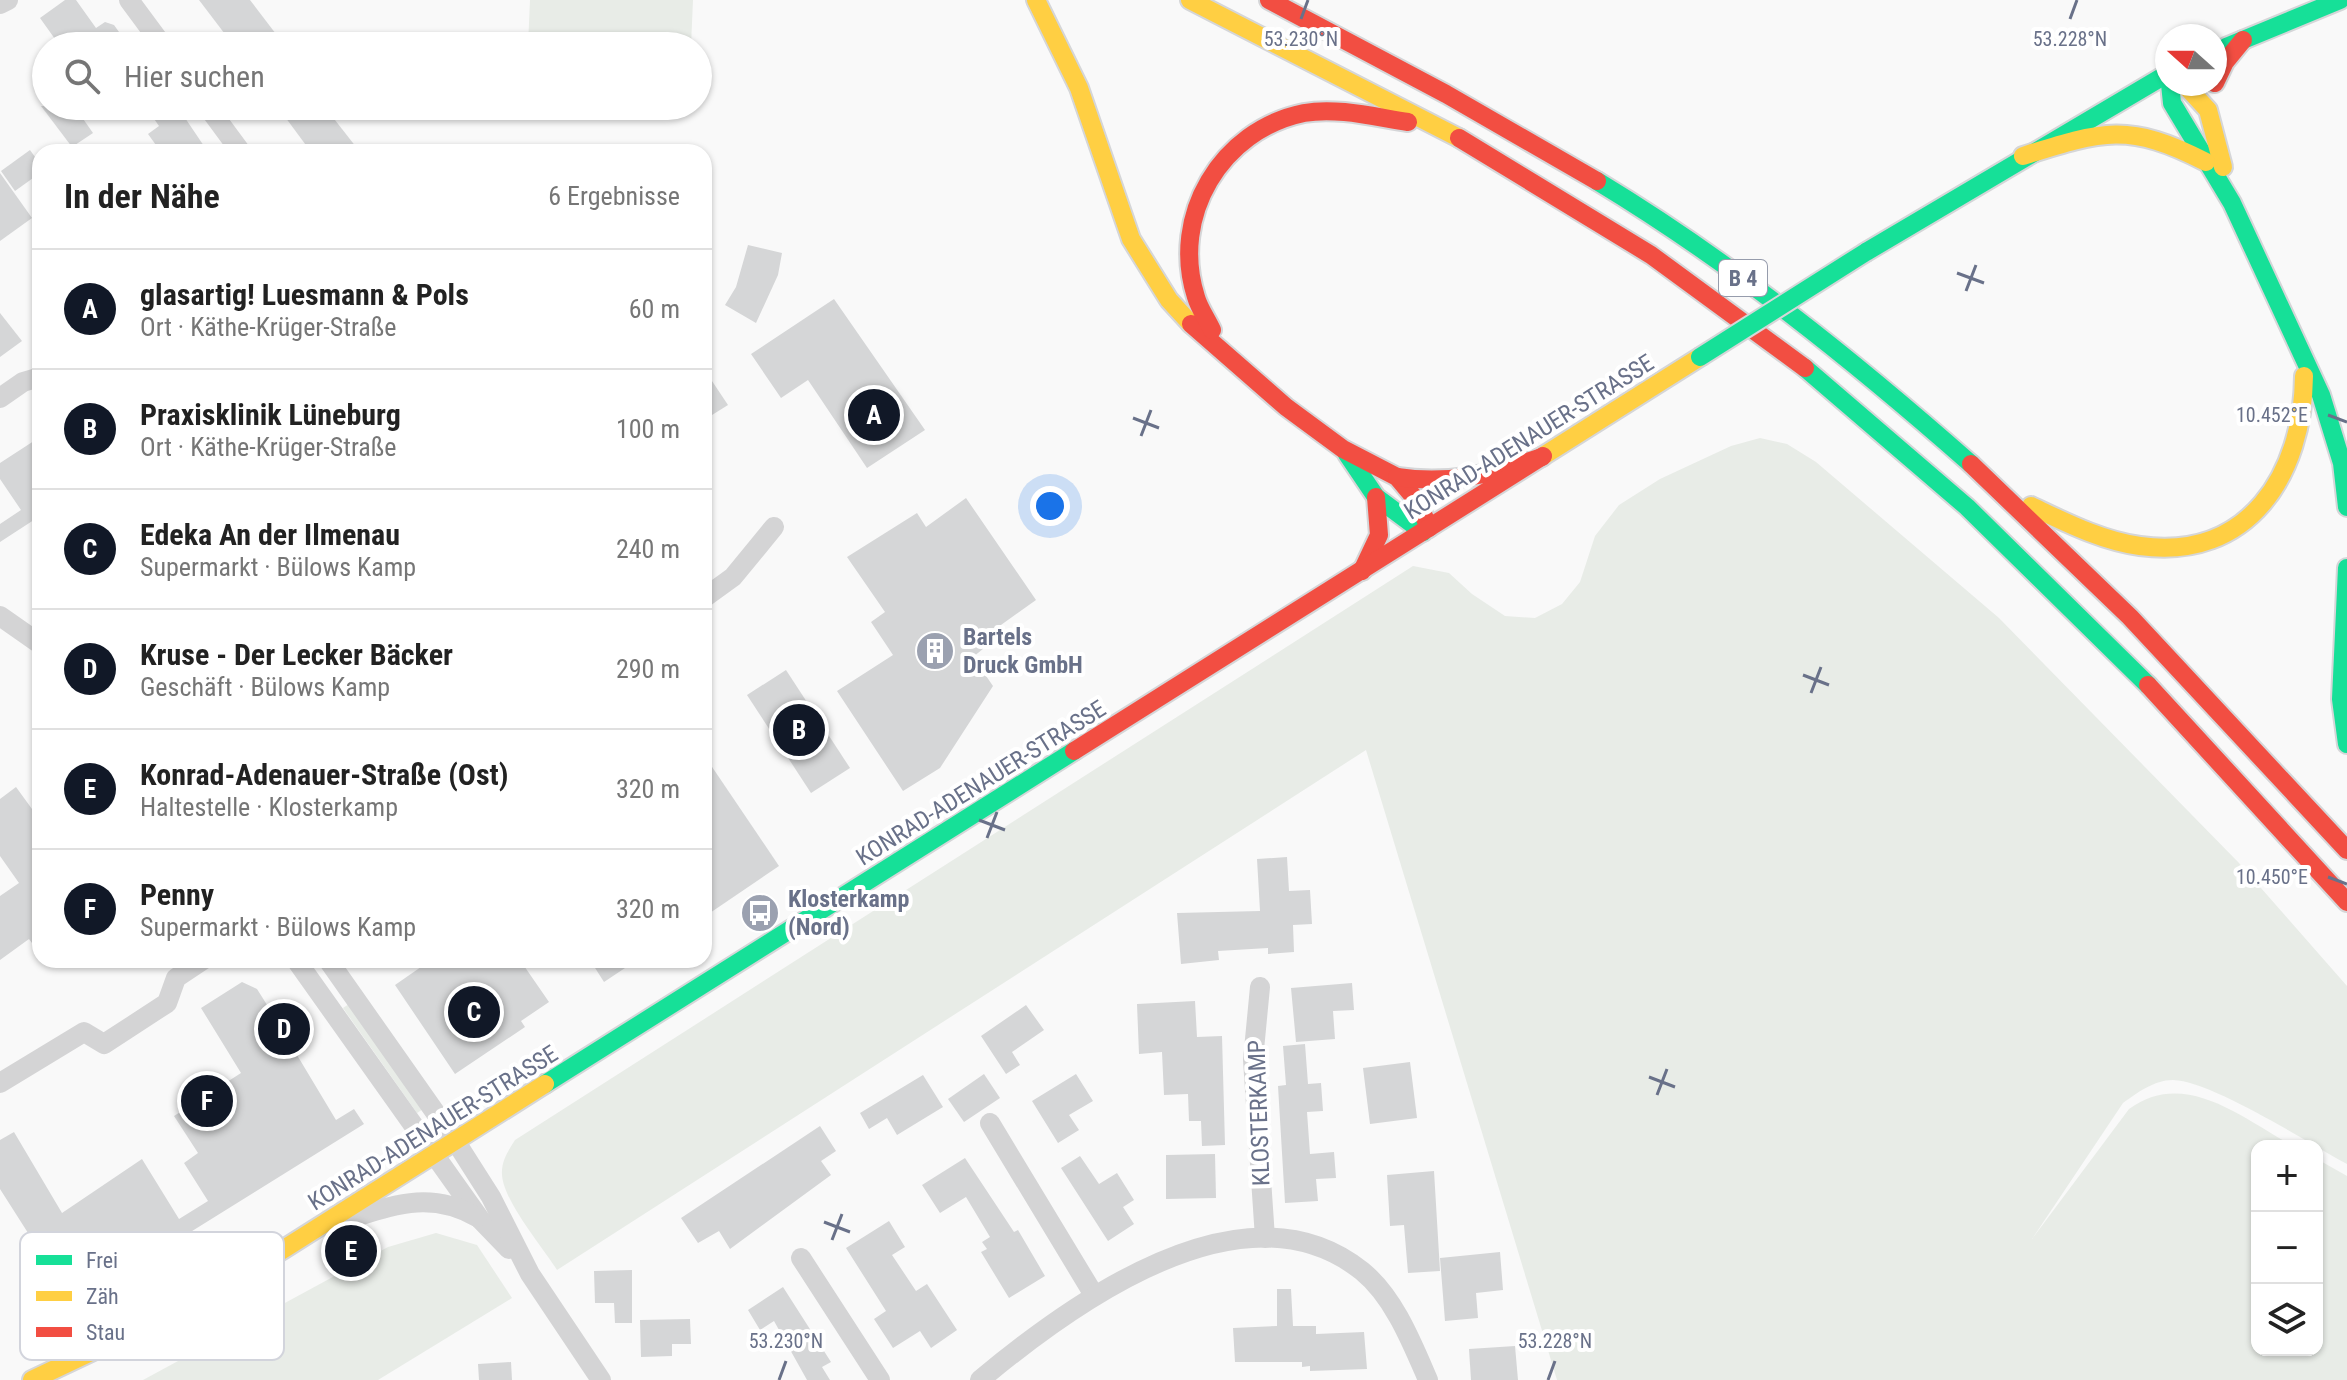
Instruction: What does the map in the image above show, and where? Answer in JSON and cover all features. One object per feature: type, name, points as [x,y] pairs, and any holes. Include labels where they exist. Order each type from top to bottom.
[{"type":"main road","points":[[1036,0],[1079,88],[1131,239],[1169,300],[1192,325],[1286,407],[1343,449],[1397,477],[1435,485],[1459,483],[1542,457]]},
{"type":"main road","name":"B 4","points":[[1190,0],[1436,126],[1584,212],[1663,264],[1785,352],[1989,523],[2111,644],[2230,769],[2347,902]]},
{"type":"main road","name":"B 4","points":[[1269,0],[1533,141],[1668,226],[1805,324],[2009,496],[2134,618],[2347,850]]},
{"type":"main road","points":[[2227,47],[2340,0]]},
{"type":"main road","points":[[2227,60],[2243,40]]},
{"type":"main road","points":[[2023,156],[2155,81]]},
{"type":"main road","points":[[2171,96],[2172,103],[2232,203],[2321,395],[2342,463],[2347,507]]},
{"type":"main road","points":[[2195,96],[2208,110],[2232,203]]},
{"type":"main road","points":[[2208,110],[2212,96]]},
{"type":"main road","points":[[1234,361],[1204,318],[1192,286],[1188,249],[1192,212],[1211,174],[1236,143],[1266,125],[1303,114],[1337,112],[1436,126]]},
{"type":"main road","points":[[2023,156],[2085,137],[2130,131],[2165,139],[2206,162]]},
{"type":"main road","name":"KONRAD-ADENAUER-STRASSE","points":[[284,1250],[2023,156]]},
{"type":"main road","points":[[2009,496],[2079,528],[2140,546],[2168,548],[2198,545],[2228,533],[2254,517],[2276,492],[2294,458],[2303,424],[2306,390],[2302,355]]},
{"type":"main road","points":[[1343,449],[1376,497],[1426,530]]},
{"type":"main road","points":[[1397,477],[1418,502],[1426,530]]},
{"type":"main road","points":[[1362,571],[1379,535],[1376,497]]},
{"type":"main road","points":[[2347,568],[2341,699],[2347,744]]},
{"type":"main road","name":"KONRAD-ADENAUER-STRASSE","points":[[32,1380],[78,1360]]},
{"type":"street","points":[[0,4],[8,0]]},
{"type":"street","points":[[129,0],[153,32]]},
{"type":"street","points":[[217,120],[235,144]]},
{"type":"street","points":[[0,398],[32,379]]},
{"type":"street","points":[[712,592],[733,577],[774,527]]},
{"type":"street","points":[[0,616],[32,638]]},
{"type":"street","points":[[0,1083],[84,1032],[104,1044],[167,1003],[176,978],[191,968]]},
{"type":"street","points":[[302,968],[480,1219],[525,1266]]},
{"type":"street","points":[[334,968],[456,1142],[491,1197],[525,1266],[601,1380]]},
{"type":"street","name":"KLOSTERKAMP","points":[[1260,987],[1253,1060],[1265,1238]]},
{"type":"street","points":[[990,1123],[1094,1295]]},
{"type":"street","points":[[320,1228],[418,1201],[441,1201],[480,1219]]},
{"type":"street","points":[[980,1380],[1094,1295],[1138,1269],[1211,1246],[1265,1238],[1297,1240],[1331,1251],[1363,1272],[1394,1311],[1428,1380]]},
{"type":"street","points":[[801,1258],[880,1380]]},
{"type":"shaded area","points":[[530,0],[693,0],[692,32],[529,32]]},
{"type":"shaded area","points":[[1760,438],[1787,444],[1816,462],[1999,618],[2239,863],[2347,986],[2347,1164],[2323,1150],[2323,1140],[2305,1140],[2211,1091],[2173,1080],[2159,1082],[2123,1103],[2032,1239],[2129,1109],[2150,1098],[2171,1094],[2192,1095],[2213,1102],[2283,1140],[2251,1140],[2251,1356],[2323,1356],[2323,1162],[2347,1176],[2347,1380],[1557,1380],[1366,750],[557,1270],[516,1211],[502,1175],[504,1161],[515,1140],[1413,566],[1449,573],[1472,594],[1505,616],[1535,618],[1562,604],[1580,582],[1595,536],[1619,505],[1660,479],[1731,446]]},
{"type":"shaded area","points":[[349,1004],[423,1109],[417,1113],[343,1008]]},
{"type":"shaded area","points":[[436,1233],[477,1245],[512,1298],[378,1380],[143,1380],[180,1360],[284,1360],[284,1303],[388,1247]]},
{"type":"building","points":[[65,0],[76,0],[96,28],[105,22],[114,25],[119,32],[50,32],[40,18]]},
{"type":"building","points":[[199,0],[250,0],[274,32],[223,32]]},
{"type":"building","points":[[52,120],[84,120],[93,133],[76,144],[70,144]]},
{"type":"building","points":[[155,120],[186,120],[203,144],[155,144],[148,134],[159,126]]},
{"type":"building","points":[[287,120],[335,120],[354,144],[305,144]]},
{"type":"building","points":[[30,150],[32,153],[32,179],[15,191],[1,171]]},
{"type":"building","points":[[0,173],[32,218],[0,241]]},
{"type":"building","points":[[748,245],[782,253],[778,275],[756,323],[725,305],[736,287]]},
{"type":"building","points":[[834,299],[925,430],[867,468],[808,380],[781,398],[751,354]]},
{"type":"building","points":[[0,313],[22,341],[0,357]]},
{"type":"building","points":[[712,381],[728,405],[712,415]]},
{"type":"building","points":[[32,442],[32,521],[0,542],[0,524],[21,510],[0,479],[0,463]]},
{"type":"building","name":"Bartels Druck GmbH","points":[[966,498],[1036,600],[994,630],[999,636],[973,657],[993,686],[940,768],[903,791],[837,691],[893,655],[871,622],[885,612],[847,557],[917,513],[926,527]]},
{"type":"building","points":[[786,670],[850,768],[811,793],[747,695]]},
{"type":"building","points":[[712,767],[779,866],[712,912]]},
{"type":"building","points":[[16,787],[32,809],[32,943],[29,939],[0,960],[0,896],[19,883],[0,856],[0,799]]},
{"type":"building","points":[[1287,857],[1289,891],[1310,890],[1312,924],[1293,925],[1294,952],[1268,954],[1268,948],[1218,951],[1219,960],[1181,964],[1177,913],[1260,911],[1257,859]]},
{"type":"building","points":[[419,968],[526,968],[549,1002],[521,1021],[525,1027],[455,1074],[395,985]]},
{"type":"building","points":[[595,968],[625,968],[604,982]]},
{"type":"building","points":[[242,982],[257,989],[269,1008],[279,1010],[289,1025],[285,1047],[294,1050],[336,1120],[354,1109],[364,1124],[191,1232],[27,1232],[0,1189],[0,1140],[14,1132],[62,1213],[142,1159],[179,1219],[208,1201],[184,1163],[198,1153],[174,1116],[241,1073],[201,1008]]},
{"type":"building","points":[[1352,983],[1354,1010],[1333,1011],[1335,1039],[1296,1042],[1291,988]]},
{"type":"building","points":[[1195,1001],[1197,1037],[1222,1036],[1225,1145],[1202,1146],[1201,1121],[1189,1121],[1188,1094],[1164,1095],[1162,1052],[1139,1054],[1137,1004]]},
{"type":"building","points":[[1026,1005],[1044,1030],[1012,1052],[1020,1065],[1006,1074],[981,1036]]},
{"type":"building","points":[[1305,1044],[1308,1084],[1321,1083],[1323,1111],[1307,1112],[1310,1154],[1334,1152],[1336,1178],[1316,1179],[1318,1201],[1285,1203],[1278,1086],[1286,1085],[1283,1046]]},
{"type":"building","points":[[1410,1062],[1417,1118],[1370,1124],[1363,1068]]},
{"type":"building","points":[[984,1074],[1000,1098],[964,1122],[948,1099]]},
{"type":"building","points":[[1076,1074],[1093,1101],[1069,1115],[1079,1130],[1058,1143],[1032,1101]]},
{"type":"building","points":[[923,1075],[943,1107],[897,1135],[887,1118],[869,1129],[860,1113]]},
{"type":"building","points":[[820,1126],[836,1151],[821,1161],[831,1175],[730,1249],[719,1231],[698,1243],[681,1218]]},
{"type":"building","points":[[1215,1154],[1216,1198],[1166,1199],[1166,1155]]},
{"type":"building","points":[[1080,1156],[1099,1184],[1117,1173],[1134,1200],[1123,1207],[1134,1224],[1108,1241],[1061,1168]]},
{"type":"building","points":[[965,1158],[1014,1232],[1018,1230],[1045,1276],[1009,1298],[981,1252],[987,1249],[982,1242],[990,1237],[966,1197],[940,1213],[922,1185]]},
{"type":"building","points":[[1434,1171],[1440,1271],[1408,1273],[1404,1225],[1390,1226],[1387,1175]]},
{"type":"building","points":[[889,1221],[905,1247],[892,1255],[916,1291],[927,1284],[957,1330],[931,1348],[920,1331],[893,1348],[874,1319],[886,1311],[846,1248]]},
{"type":"building","points":[[1500,1252],[1503,1290],[1476,1293],[1478,1318],[1445,1321],[1440,1258]]},
{"type":"building","points":[[632,1270],[632,1323],[615,1323],[614,1303],[595,1303],[594,1271]]},
{"type":"building","points":[[783,1287],[831,1362],[822,1367],[830,1380],[807,1380],[774,1321],[760,1330],[748,1310]]},
{"type":"building","points":[[1277,1289],[1291,1289],[1293,1326],[1316,1326],[1316,1334],[1364,1332],[1367,1369],[1310,1371],[1310,1366],[1302,1367],[1302,1362],[1235,1362],[1233,1328],[1277,1326]]},
{"type":"building","points":[[690,1319],[691,1344],[672,1344],[672,1356],[641,1357],[640,1320]]},
{"type":"building","points":[[1515,1346],[1518,1380],[1471,1380],[1469,1349]]},
{"type":"building","points":[[511,1362],[512,1380],[479,1380],[478,1364]]},
{"type":"traffic: fast","points":[[2227,47],[2340,0]]},
{"type":"traffic: fast","points":[[1866,252],[2155,81]]},
{"type":"traffic: fast","points":[[2171,96],[2172,103],[2232,203],[2321,395],[2342,463],[2347,507]]},
{"type":"traffic: fast","points":[[1597,181],[1695,245],[1790,314],[1882,387],[1971,464]]},
{"type":"traffic: fast","points":[[1700,357],[1866,252]]},
{"type":"traffic: fast","points":[[1805,368],[1967,507],[2148,685]]},
{"type":"traffic: fast","points":[[1347,454],[1376,497],[1423,532]]},
{"type":"traffic: fast","points":[[2347,568],[2341,699],[2347,744]]},
{"type":"traffic: fast","points":[[545,1084],[1074,751]]},
{"type":"traffic: slow","points":[[1036,0],[1079,88],[1131,239],[1169,300],[1191,324]]},
{"type":"traffic: slow","points":[[1190,0],[1459,138]]},
{"type":"traffic: slow","points":[[2195,96],[2208,110],[2223,167]]},
{"type":"traffic: slow","points":[[2023,156],[2095,136],[2115,135],[2156,141],[2206,162]]},
{"type":"traffic: slow","points":[[1543,456],[1700,357]]},
{"type":"traffic: slow","points":[[2031,506],[2084,530],[2126,544],[2178,547],[2211,540],[2240,525],[2262,503],[2280,477],[2293,446],[2301,412],[2304,376]]},
{"type":"traffic: slow","points":[[284,1249],[545,1084]]},
{"type":"traffic: slow","points":[[32,1380],[74,1360]]},
{"type":"traffic: jam","points":[[1269,0],[1446,94],[1597,181]]},
{"type":"traffic: jam","points":[[2227,60],[2243,40]]},
{"type":"traffic: jam","points":[[1212,330],[1196,297],[1190,267],[1190,236],[1197,208],[1209,181],[1226,157],[1274,122],[1304,113],[1343,112],[1408,122]]},
{"type":"traffic: jam","points":[[1459,138],[1651,255],[1805,368]]},
{"type":"traffic: jam","points":[[1191,324],[1286,407],[1343,449],[1397,477],[1418,502],[1429,528]]},
{"type":"traffic: jam","points":[[1074,751],[1543,456]]},
{"type":"traffic: jam","points":[[1397,477],[1453,479],[1542,457]]},
{"type":"traffic: jam","points":[[1971,464],[2130,617],[2347,850]]},
{"type":"traffic: jam","points":[[1362,571],[1379,535],[1376,497]]},
{"type":"traffic: jam","points":[[2148,685],[2347,902]]},
{"type":"place","name":"glasartig! Luesmann & Pols","points":[[874,415]]},
{"type":"place","name":"Bartels Druck GmbH","points":[[935,651]]},
{"type":"place","name":"Praxisklinik Lüneburg","points":[[799,730]]},
{"type":"place","name":"Klosterkamp (Nord)","points":[[760,913]]},
{"type":"place","name":"Edeka An der Ilmenau","points":[[474,1012]]},
{"type":"place","name":"Kruse - Der Lecker Bäcker","points":[[284,1029]]},
{"type":"place","name":"Penny","points":[[207,1101]]},
{"type":"place","name":"Konrad-Adenauer-Straße (Ost)","points":[[351,1251]]}]
